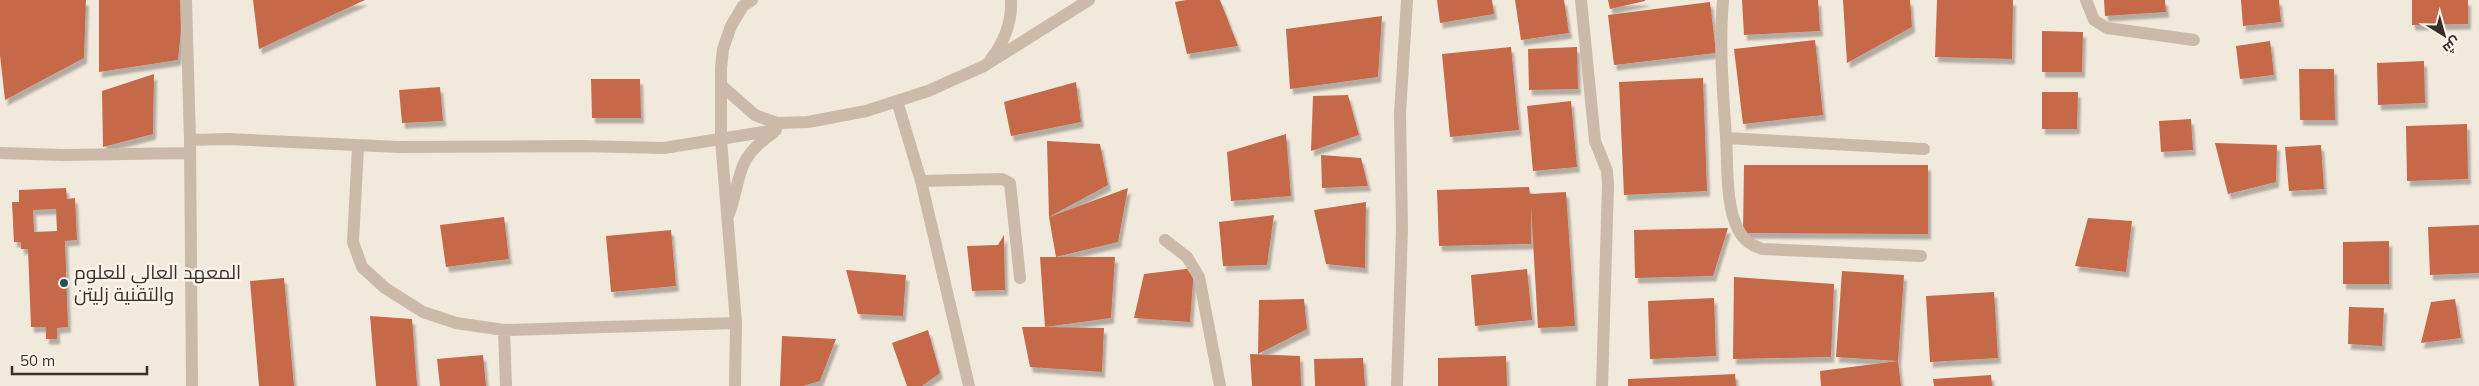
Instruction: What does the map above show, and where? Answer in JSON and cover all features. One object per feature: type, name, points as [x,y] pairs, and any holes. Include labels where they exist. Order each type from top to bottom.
[{"type":"street","points":[[186,0],[190,147],[192,386]]},
{"type":"street","points":[[734,0],[738,14]]},
{"type":"street","points":[[735,386],[736,323],[721,140],[723,49],[738,14],[752,0]]},
{"type":"street","points":[[984,66],[1001,46],[1008,31],[1011,0]]},
{"type":"street","points":[[0,153],[64,156],[190,147],[230,139],[358,147],[664,148],[721,140],[776,130],[789,124],[866,111],[928,91],[984,66],[1088,0]]},
{"type":"street","points":[[1397,386],[1402,228],[1400,114],[1407,0]]},
{"type":"street","points":[[1581,0],[1595,141],[1607,171],[1608,185],[1602,386]]},
{"type":"street","points":[[1723,0],[1722,86],[1733,217],[1739,232],[1749,244],[1762,249],[1921,256]]},
{"type":"street","points":[[2086,0],[2094,20],[2107,28],[2194,40]]},
{"type":"street","points":[[722,86],[761,119],[789,124]]},
{"type":"street","points":[[897,101],[920,181],[969,386]]},
{"type":"street","points":[[727,223],[739,171],[753,149],[776,130]]},
{"type":"street","points":[[1726,138],[1924,149]]},
{"type":"street","points":[[358,147],[353,242],[362,267],[393,294],[423,312],[456,323],[504,330],[736,323]]},
{"type":"street","points":[[920,181],[1002,179],[1010,184],[1020,278]]},
{"type":"street","points":[[1165,240],[1187,257],[1199,277],[1220,386]]},
{"type":"street","points":[[504,330],[506,386]]},
{"type":"building","points":[[0,0],[86,0],[84,58],[5,100],[0,55]]},
{"type":"building","points":[[99,0],[184,0],[178,60],[99,72]]},
{"type":"building","points":[[253,0],[365,0],[259,49]]},
{"type":"building","points":[[1186,0],[1220,0],[1238,46],[1187,54],[1175,2]]},
{"type":"building","points":[[1437,0],[1492,0],[1494,14],[1440,23]]},
{"type":"building","points":[[1515,0],[1564,0],[1569,33],[1521,40]]},
{"type":"building","points":[[1608,0],[1645,0],[1645,1],[1610,9]]},
{"type":"building","points":[[1742,0],[1818,0],[1820,31],[1744,35]]},
{"type":"building","points":[[1843,0],[1910,0],[1912,27],[1847,63]]},
{"type":"building","points":[[1937,0],[2013,0],[2012,59],[1935,57]]},
{"type":"building","points":[[2104,0],[2165,0],[2166,12],[2105,16]]},
{"type":"building","points":[[2241,0],[2279,0],[2281,22],[2243,26]]},
{"type":"building","points":[[2412,0],[2468,0],[2468,24],[2412,25]]},
{"type":"building","points":[[1710,2],[1716,53],[1614,65],[1608,15]]},
{"type":"building","points":[[1382,16],[1378,77],[1290,89],[1286,29]]},
{"type":"building","points":[[2042,31],[2083,32],[2082,72],[2042,72]]},
{"type":"building","points":[[1815,40],[1823,115],[1743,124],[1734,49]]},
{"type":"building","points":[[2270,41],[2274,75],[2240,79],[2236,46]]},
{"type":"building","points":[[1511,47],[1519,130],[1450,137],[1442,54]]},
{"type":"building","points":[[1577,47],[1578,89],[1529,90],[1528,49]]},
{"type":"building","points":[[2424,61],[2425,103],[2378,105],[2377,63]]},
{"type":"building","points":[[2299,69],[2334,69],[2335,120],[2300,120]]},
{"type":"building","points":[[154,74],[153,134],[103,147],[102,91]]},
{"type":"building","points":[[1703,78],[1707,191],[1624,195],[1619,82]]},
{"type":"building","points":[[591,79],[640,79],[641,118],[592,118]]},
{"type":"building","points":[[1076,82],[1081,122],[1011,136],[1004,102]]},
{"type":"building","points":[[440,87],[443,121],[402,123],[399,90]]},
{"type":"building","points":[[2042,92],[2078,92],[2077,129],[2042,129]]},
{"type":"building","points":[[1348,95],[1359,135],[1311,151],[1313,96]]},
{"type":"building","points":[[1571,101],[1577,167],[1533,171],[1527,106]]},
{"type":"building","points":[[2191,119],[2193,150],[2161,152],[2159,121]]},
{"type":"building","points":[[2467,124],[2468,179],[2407,181],[2406,126]]},
{"type":"building","points":[[1286,134],[1291,196],[1231,201],[1227,152]]},
{"type":"building","points":[[1047,141],[1100,144],[1108,185],[1049,217]]},
{"type":"building","points":[[2215,143],[2277,145],[2276,182],[2228,194]]},
{"type":"building","points":[[2321,145],[2324,189],[2289,191],[2285,147]]},
{"type":"building","points":[[1321,155],[1361,158],[1368,186],[1322,188]]},
{"type":"building","points":[[1744,165],[1928,165],[1928,234],[1743,233]]},
{"type":"building","points":[[1529,187],[1530,194],[1566,192],[1575,326],[1538,328],[1531,206],[1531,244],[1439,246],[1437,190]]},
{"type":"building","points":[[66,188],[67,199],[75,198],[77,240],[65,241],[68,327],[57,328],[57,339],[46,339],[46,327],[31,327],[28,249],[21,249],[21,242],[14,242],[12,202],[19,202],[19,190]],"holes":[[[56,209],[57,231],[34,232],[33,210]]]},
{"type":"building","points":[[1128,188],[1118,242],[1056,257],[1049,217]]},
{"type":"building","points":[[1366,202],[1365,268],[1326,264],[1314,210]]},
{"type":"building","points":[[1274,215],[1267,265],[1223,266],[1219,222]]},
{"type":"building","points":[[504,217],[509,259],[446,267],[440,225]]},
{"type":"building","points":[[2088,218],[2132,221],[2126,272],[2075,266]]},
{"type":"building","points":[[2479,225],[2479,273],[2430,275],[2428,227]]},
{"type":"building","points":[[1728,228],[1713,276],[1635,278],[1634,230]]},
{"type":"building","points":[[671,230],[676,286],[611,292],[606,236]]},
{"type":"building","points":[[1004,235],[1005,290],[972,291],[967,246],[998,245]]},
{"type":"building","points":[[2389,241],[2389,284],[2343,284],[2343,242]]},
{"type":"building","points":[[1040,257],[1115,257],[1111,318],[1045,327]]},
{"type":"building","points":[[1194,268],[1190,322],[1134,318],[1144,274]]},
{"type":"building","points":[[1527,269],[1532,320],[1475,326],[1471,275]]},
{"type":"building","points":[[846,270],[906,275],[903,316],[858,314]]},
{"type":"building","points":[[1842,271],[1904,275],[1898,361],[1836,357]]},
{"type":"building","points":[[1734,277],[1834,284],[1831,357],[1733,359]]},
{"type":"building","points":[[284,278],[294,386],[259,386],[250,281]]},
{"type":"building","points":[[1994,292],[1998,358],[1930,362],[1926,296]]},
{"type":"building","points":[[1714,298],[1716,356],[1650,359],[1648,301]]},
{"type":"building","points":[[1304,299],[1307,329],[1258,354],[1259,300]]},
{"type":"building","points":[[2455,299],[2461,338],[2421,343],[2431,302]]},
{"type":"building","points":[[2349,307],[2384,308],[2382,346],[2348,344]]},
{"type":"building","points":[[370,316],[412,319],[417,386],[376,386]]},
{"type":"building","points":[[1022,327],[1104,328],[1102,372],[1030,367]]},
{"type":"building","points":[[928,330],[940,373],[922,386],[907,386],[892,343]]},
{"type":"building","points":[[782,336],[836,339],[820,381],[803,386],[780,386]]},
{"type":"building","points":[[1250,354],[1300,356],[1301,386],[1252,386]]},
{"type":"building","points":[[483,355],[486,386],[440,386],[437,359]]},
{"type":"building","points":[[1506,356],[1507,386],[1438,386],[1438,358]]},
{"type":"building","points":[[1363,358],[1365,386],[1315,386],[1314,359]]},
{"type":"building","points":[[1898,361],[1901,386],[1821,386],[1820,371]]},
{"type":"building","points":[[1735,374],[1736,386],[1628,386],[1628,379]]},
{"type":"building","points":[[1991,375],[1992,386],[1934,386],[1933,379]]},
{"type":"place","name":"المعهد العالي للعلوم والتقنية زليتن","points":[[64,283]]}]
